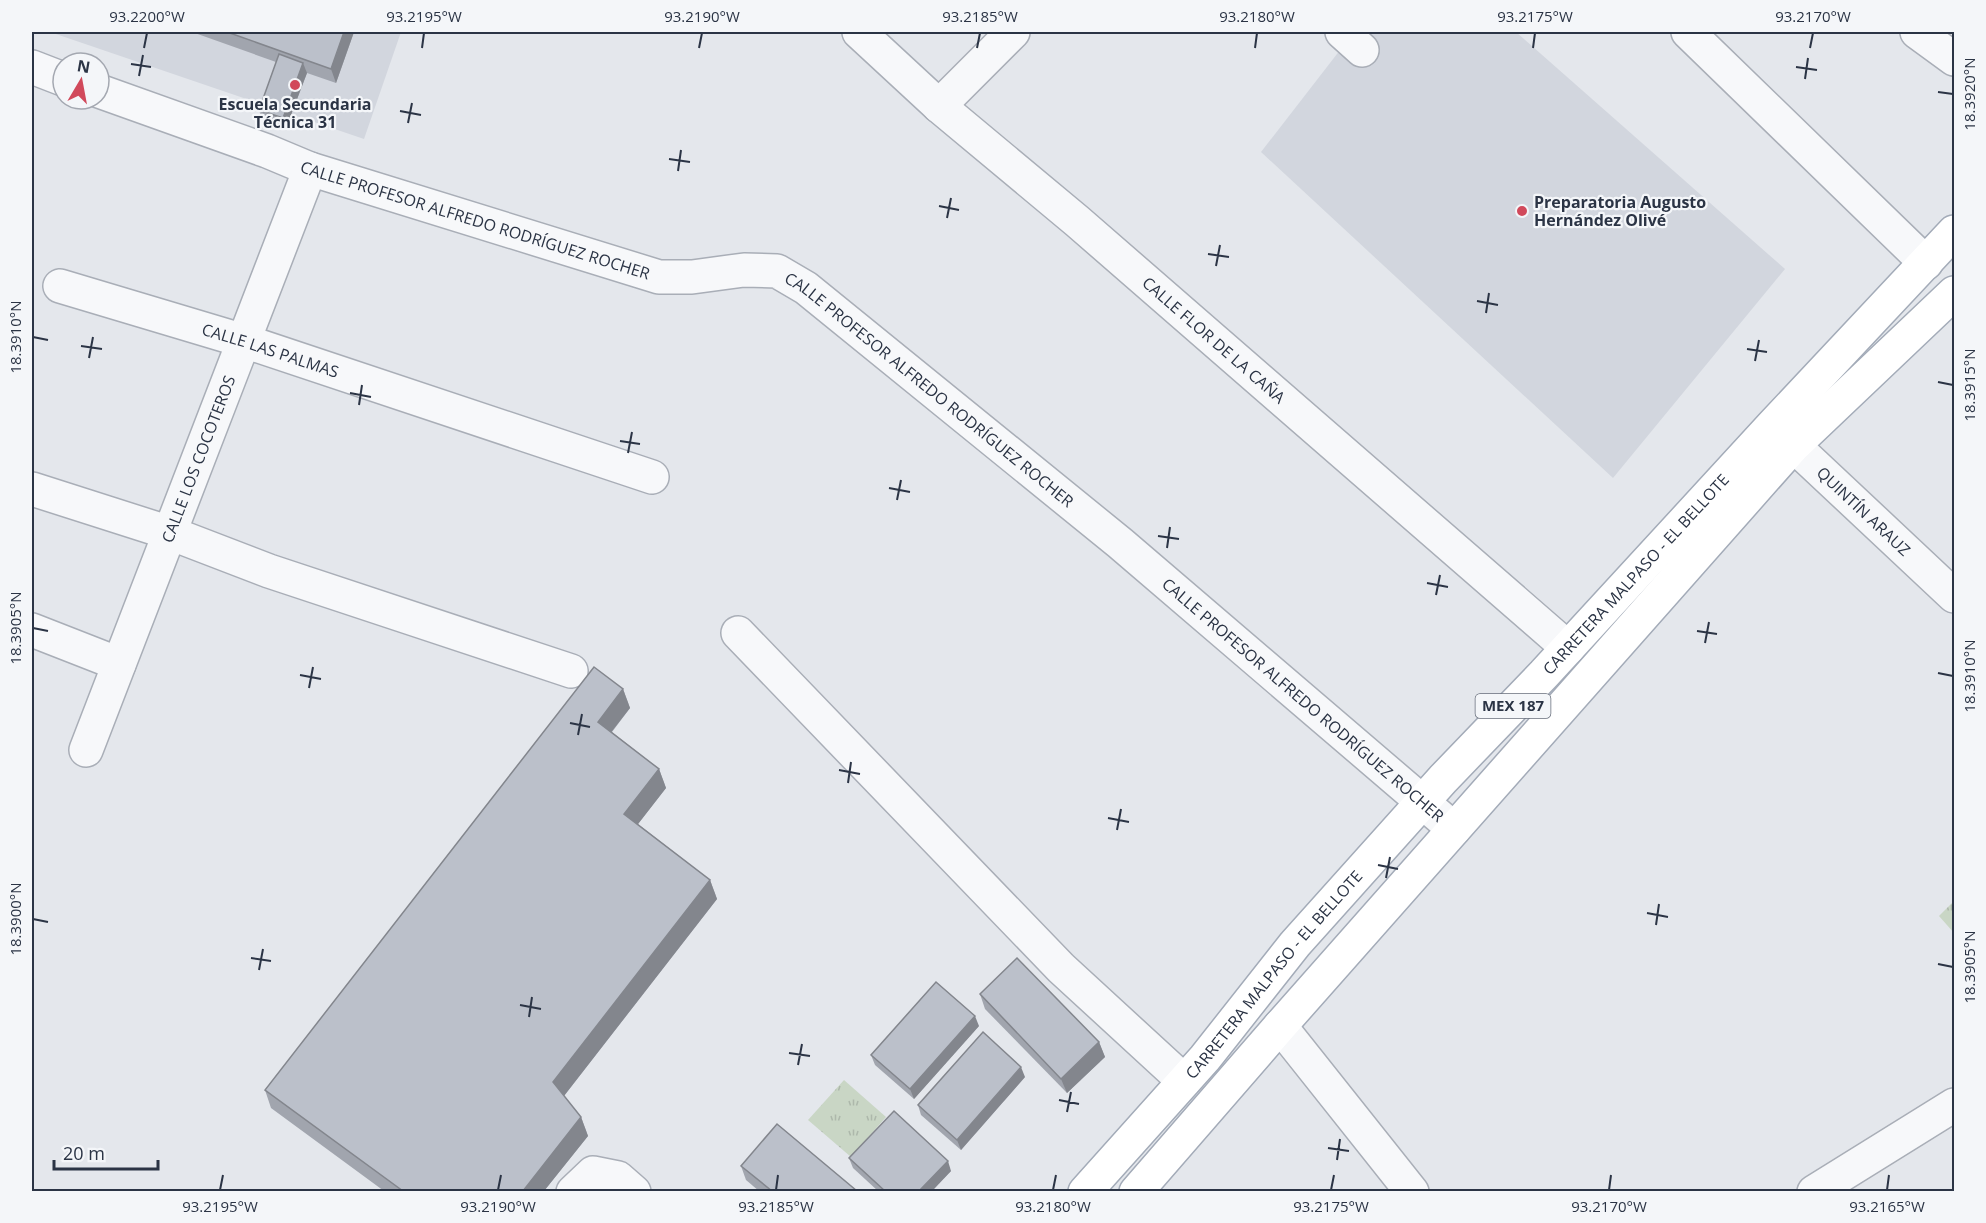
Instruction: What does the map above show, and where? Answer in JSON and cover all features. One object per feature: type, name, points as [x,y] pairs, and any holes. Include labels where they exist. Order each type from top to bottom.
[{"type":"main road","name":"CARRETERA MALPASO - EL BELLOTE","points":[[1136,1191],[1454,829],[1954,232]]},
{"type":"main road","name":"CARRETERA MALPASO - EL BELLOTE","points":[[1085,1191],[1205,1058],[1295,944],[1423,802],[1568,648],[1783,436],[1954,292]]},
{"type":"street","name":"CALLE FLOR DE LA CAÑA","points":[[859,32],[939,106],[1085,229],[1568,648]]},
{"type":"street","points":[[939,106],[1013,32]]},
{"type":"street","points":[[1688,32],[1926,263]]},
{"type":"street","points":[[1917,32],[1954,59]]},
{"type":"street","points":[[32,67],[51,74]]},
{"type":"street","name":"CALLE PROFESOR ALFREDO RODRÍGUEZ ROCHER","points":[[111,95],[267,151],[310,169],[658,277],[692,277],[744,270],[777,271],[807,288],[1120,543],[1454,829]]},
{"type":"street","name":"CALLE LOS COCOTEROS","points":[[86,750],[310,169]]},
{"type":"street","name":"CALLE LAS PALMAS","points":[[60,286],[244,341],[652,477]]},
{"type":"street","name":"QUINTÍN ARAUZ","points":[[1783,436],[1954,596]]},
{"type":"street","points":[[32,489],[170,533],[269,571],[571,671]]},
{"type":"street","points":[[32,630],[119,664]]},
{"type":"street","points":[[738,633],[1061,968],[1184,1081]]},
{"type":"street","points":[[1280,1026],[1412,1191]]},
{"type":"street","points":[[1814,1191],[1954,1105]]},
{"type":"street","points":[[573,1191],[593,1173],[618,1178],[634,1191]]},
{"type":"shaded area","name":"Escuela Secundaria Técnica 31","points":[[50,32],[401,32],[364,139]]},
{"type":"shaded area","name":"Preparatoria Augusto Hernández Olivé","points":[[1354,32],[1516,32],[1785,269],[1613,478],[1261,152]]},
{"type":"green space","points":[[1954,901],[1954,933],[1939,916]]},
{"type":"green space","points":[[844,1080],[886,1117],[851,1157],[808,1120]]},
{"type":"building","points":[[227,32],[344,32],[331,69]]},
{"type":"building","points":[[279,54],[303,63],[283,118],[259,110]]},
{"type":"building","points":[[594,667],[623,689],[598,722],[659,769],[624,814],[710,880],[553,1082],[581,1117],[523,1191],[403,1191],[265,1090]]},
{"type":"building","points":[[1017,958],[1099,1042],[1061,1079],[980,994]]},
{"type":"building","points":[[936,982],[975,1016],[910,1089],[871,1055]]},
{"type":"building","points":[[983,1032],[1021,1067],[957,1140],[918,1105]]},
{"type":"building","points":[[894,1111],[948,1161],[919,1191],[885,1191],[849,1158]]},
{"type":"building","points":[[777,1124],[857,1191],[772,1191],[741,1166]]},
{"type":"place","name":"Escuela Secundaria Técnica 31","points":[[295,85]]},
{"type":"place","name":"Preparatoria Augusto Hernández Olivé","points":[[1522,211]]}]
